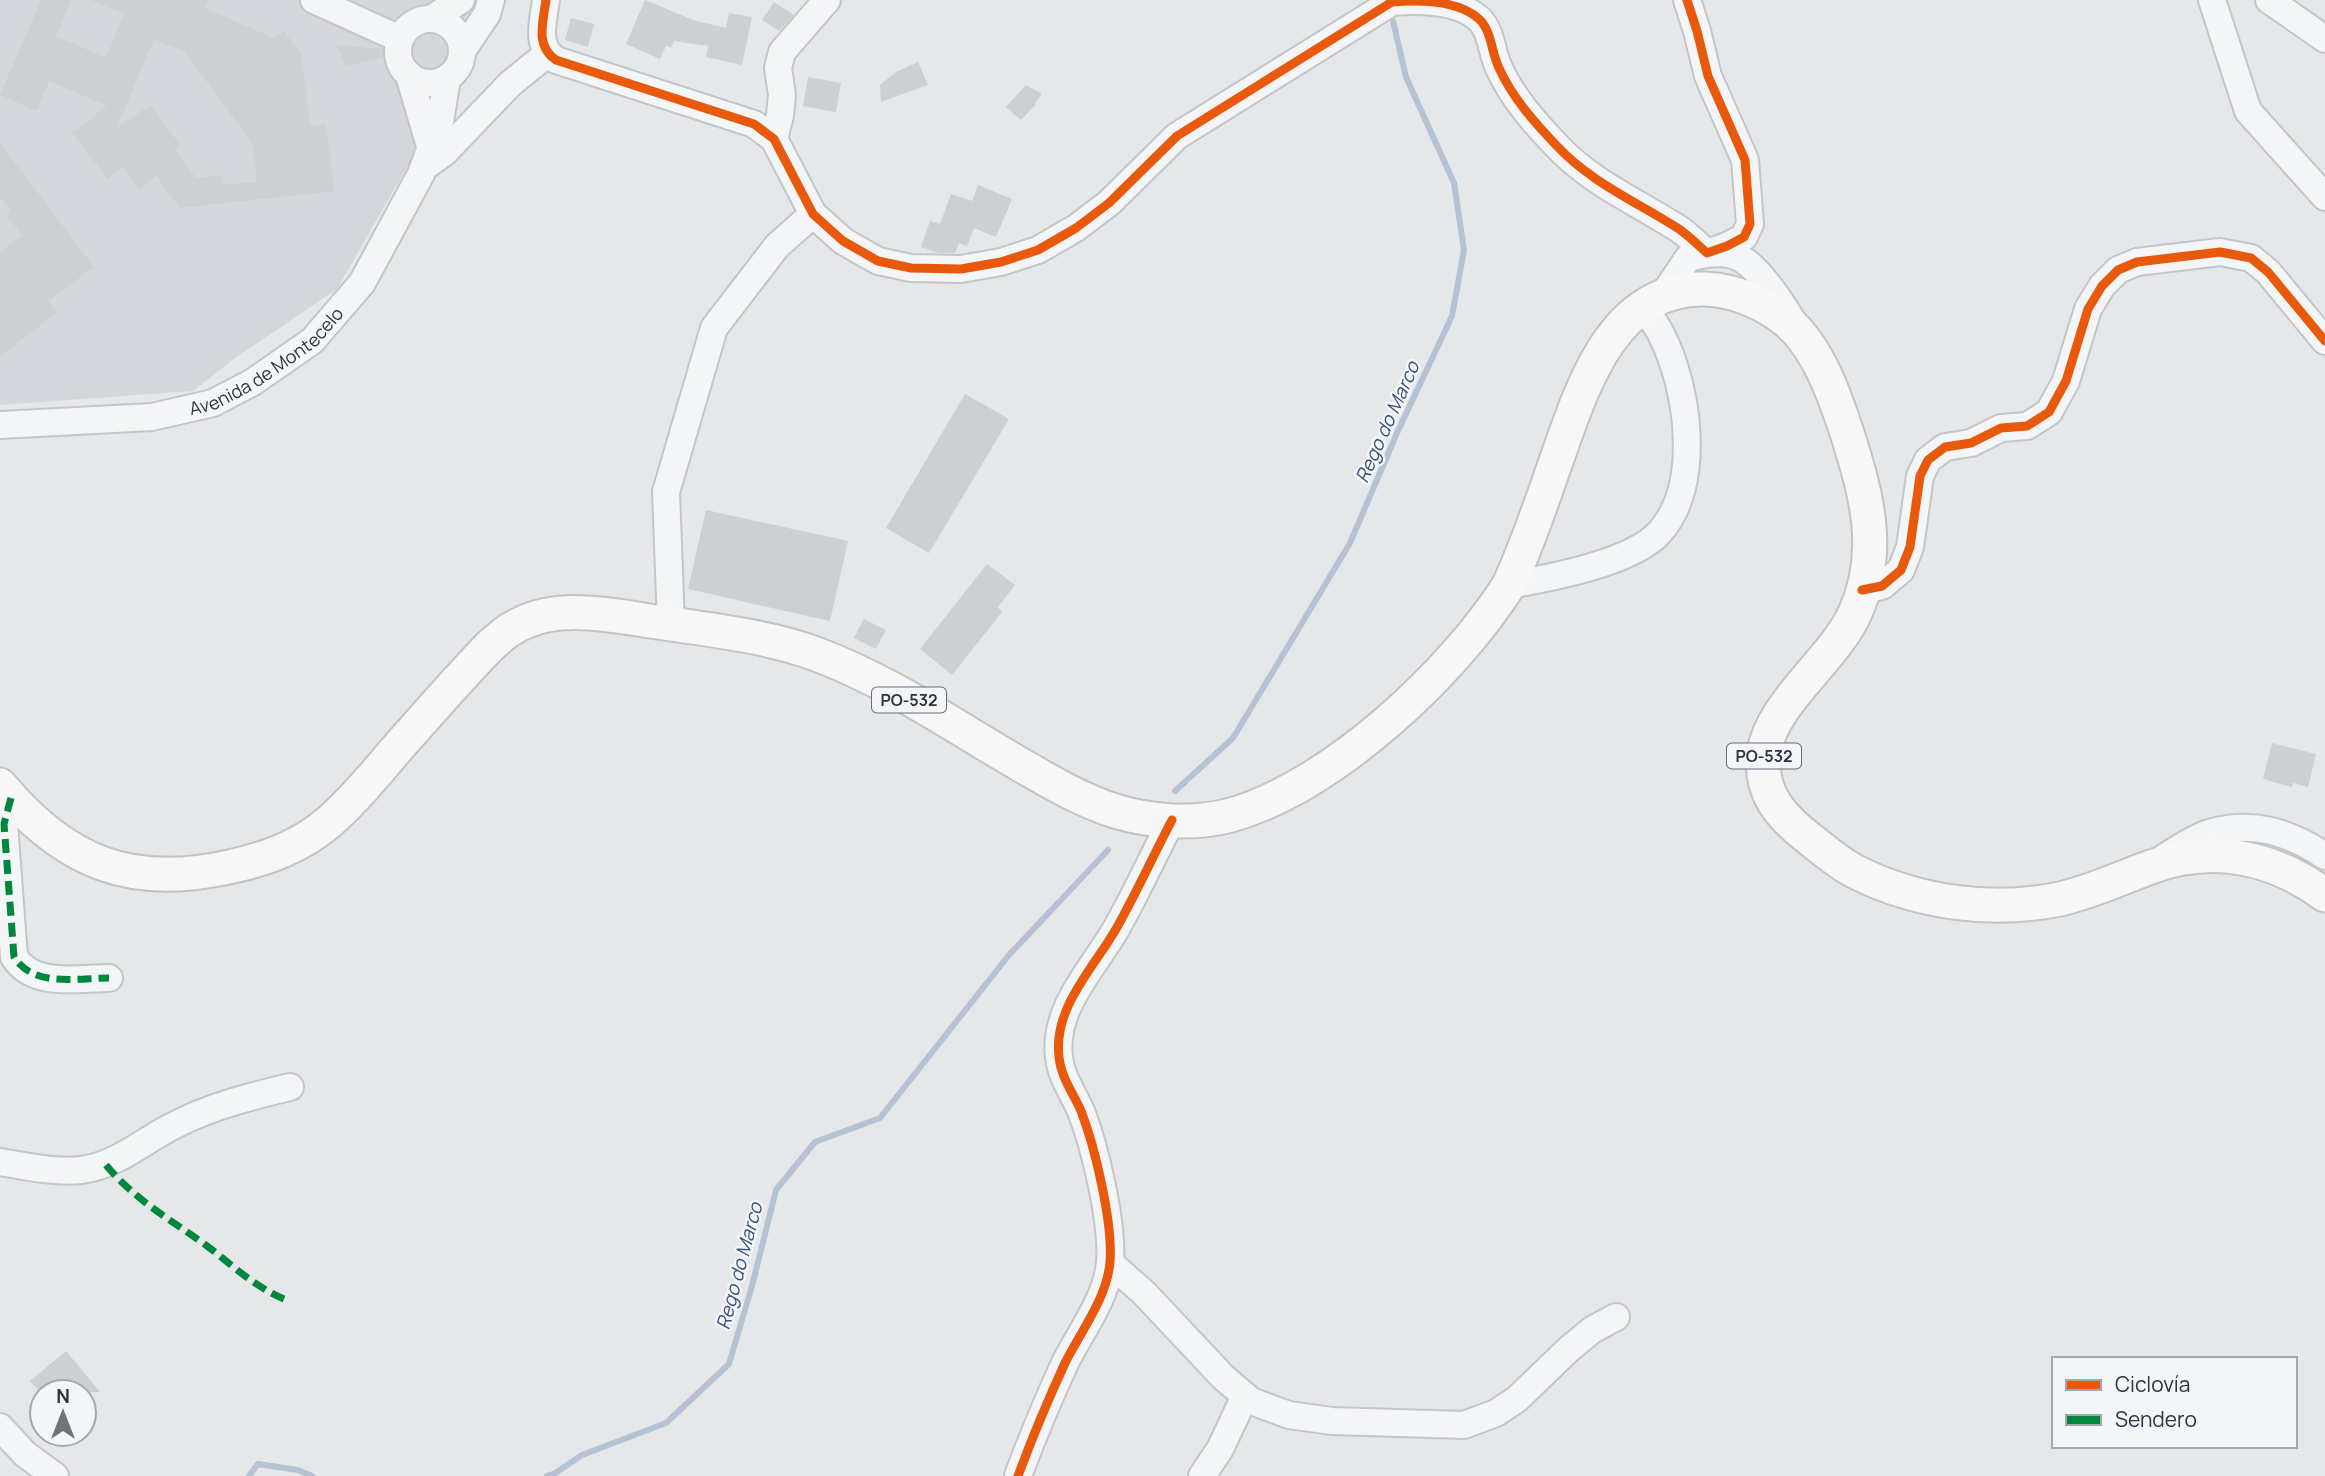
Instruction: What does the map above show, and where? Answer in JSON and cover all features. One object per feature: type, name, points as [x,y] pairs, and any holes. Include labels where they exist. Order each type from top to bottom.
[{"type":"main road","name":"PO-532","points":[[5,791],[34,822],[64,845],[121,870],[157,876],[206,872],[257,861],[292,848],[328,822],[364,787],[463,673],[513,627],[537,617],[565,613],[602,614],[671,624],[768,641],[813,653],[860,673],[1079,796],[1115,811],[1172,820],[1227,816],[1260,805],[1318,775],[1412,700],[1465,643],[1495,608],[1509,584],[1581,392],[1601,352],[1621,325],[1652,302],[1684,290],[1709,289],[1759,303],[1784,319],[1802,337],[1818,361],[1836,400],[1864,486],[1870,522],[1870,557],[1855,612],[1836,645],[1785,708],[1772,728],[1765,747],[1764,782],[1770,799],[1783,817],[1852,870],[1887,886],[1948,902],[1989,906],[2038,903],[2098,889],[2181,858],[2212,855],[2247,858],[2276,866],[2304,880],[2325,895]]},
{"type":"street","points":[[314,0],[400,39]]},
{"type":"street","points":[[461,0],[431,19],[415,22],[406,29],[400,39],[399,58],[409,75],[427,157],[445,152],[510,84],[547,54]]},
{"type":"street","points":[[409,75],[427,83],[447,78],[460,62],[462,51],[487,14],[491,0]]},
{"type":"street","points":[[546,0],[541,44],[547,54],[556,60],[754,124],[774,139],[813,214],[843,241],[878,261],[911,268],[961,269],[1038,250],[1076,228],[1109,203],[1177,136],[1392,2],[1409,0],[1455,6],[1478,18],[1487,30],[1497,65],[1505,80],[1557,147],[1586,173],[1681,230],[1707,253],[1737,256],[1752,268],[1787,312],[1802,337]]},
{"type":"street","points":[[774,139],[782,95],[778,68],[782,52],[827,0]]},
{"type":"street","points":[[1509,584],[1553,578],[1613,559],[1643,545],[1660,532],[1675,508],[1686,477],[1688,437],[1674,364],[1652,302],[1688,258],[1727,246],[1744,237],[1750,224],[1745,160],[1708,76],[1687,0]]},
{"type":"street","points":[[2212,0],[2248,111],[2325,197]]},
{"type":"street","points":[[2269,0],[2325,39]]},
{"type":"street","points":[[431,19],[447,24],[455,31],[462,51]]},
{"type":"street","name":"Avenida de Montecelo","points":[[0,425],[152,417],[213,403],[253,382],[312,341],[362,282],[427,157],[440,122],[447,78]]},
{"type":"street","points":[[671,624],[666,492],[714,328],[777,246],[813,214]]},
{"type":"street","points":[[1862,590],[1882,586],[1901,570],[1910,547],[1920,476],[1928,460],[1945,447],[1971,443],[2001,428],[2027,426],[2049,412],[2066,381],[2088,309],[2102,286],[2118,270],[2137,262],[2220,252],[2250,258],[2268,272],[2325,341]]},
{"type":"street","points":[[5,791],[4,824],[13,957],[27,972],[40,977],[109,978]]},
{"type":"street","points":[[1018,1476],[1065,1363],[1097,1304],[1110,1263],[1109,1226],[1098,1173],[1082,1114],[1062,1073],[1058,1039],[1062,1021],[1071,1000],[1115,930],[1172,820]]},
{"type":"street","points":[[2151,867],[2207,833],[2240,827],[2268,830],[2301,839],[2325,856]]},
{"type":"street","points":[[0,1162],[79,1170],[106,1165],[178,1123],[222,1106],[290,1087]]},
{"type":"street","points":[[1110,1263],[1144,1293],[1223,1377],[1251,1401],[1289,1415],[1332,1421],[1464,1425],[1496,1413],[1517,1399],[1569,1349],[1592,1330],[1616,1317]]},
{"type":"street","points":[[1202,1476],[1220,1449],[1245,1396]]},
{"type":"street","points":[[0,1427],[25,1454],[55,1476]]},
{"type":"shaded area","points":[[0,0],[479,0],[455,31],[410,162],[337,289],[235,358],[193,391],[0,405]]},
{"type":"building","points":[[41,0],[71,0],[56,36],[106,58],[124,14],[91,0],[208,0],[205,8],[274,38],[284,31],[301,54],[310,126],[326,124],[334,191],[180,208],[156,176],[139,189],[123,167],[108,179],[72,133],[107,106],[49,81],[37,111],[0,95]],"holes":[[[154,39],[185,52],[252,143],[257,182],[223,185],[222,175],[196,178],[175,149],[180,145],[151,105],[117,127]]]},
{"type":"building","points":[[645,0],[693,20],[726,28],[729,13],[752,17],[742,65],[706,57],[708,46],[674,41],[671,48],[666,46],[660,59],[626,44]]},
{"type":"building","points":[[774,2],[794,15],[779,31],[762,20]]},
{"type":"building","points":[[571,18],[594,24],[588,47],[565,40]]},
{"type":"building","points":[[337,45],[384,49],[397,54],[345,66]]},
{"type":"building","points":[[918,62],[928,85],[881,102],[880,85],[896,72]]},
{"type":"building","points":[[808,77],[841,83],[836,112],[803,106]]},
{"type":"building","points":[[1026,85],[1042,94],[1021,120],[1006,107]]},
{"type":"building","points":[[0,143],[94,267],[48,301],[57,313],[0,356],[0,252],[22,235],[6,215],[11,211],[0,197]]},
{"type":"building","points":[[978,185],[1012,199],[996,237],[974,228],[967,246],[959,243],[955,253],[939,253],[921,247],[930,221],[940,224],[951,194],[972,201]]},
{"type":"building","points":[[965,394],[1009,419],[929,553],[886,528]]},
{"type":"building","points":[[706,510],[848,541],[830,621],[688,589]]},
{"type":"building","points":[[987,564],[1015,585],[998,607],[1002,612],[952,675],[920,649]]},
{"type":"building","points":[[864,619],[886,630],[876,649],[854,638]]},
{"type":"building","points":[[2272,743],[2316,754],[2308,787],[2293,783],[2292,787],[2263,779]]},
{"type":"building","points":[[66,1351],[88,1378],[34,1378]]},
{"type":"waterway","name":"Rego do Marco","points":[[1175,791],[1233,738],[1350,543],[1397,433],[1452,316],[1464,250],[1454,183],[1406,77],[1393,21]]},
{"type":"waterway","name":"Rego do Marco","points":[[547,1476],[582,1455],[666,1423],[729,1364],[776,1190],[815,1142],[880,1118],[1009,955],[1108,850]]},
{"type":"waterway","name":"Rego do Marco","points":[[249,1476],[258,1464],[298,1470],[312,1476]]},
{"type":"marked path","points":[[11,798],[4,824],[14,957],[23,967],[44,977],[70,980],[109,978]]},
{"type":"marked path","points":[[106,1165],[128,1188],[152,1207],[252,1281],[284,1299]]},
{"type":"cycle path","points":[[546,0],[542,25],[543,41],[549,54],[556,60],[754,124],[774,139],[813,214],[843,241],[878,261],[911,268],[961,269],[1001,262],[1038,250],[1076,228],[1109,203],[1177,136],[1392,2],[1402,1],[1449,5],[1479,19],[1486,29],[1496,62],[1510,89],[1532,118],[1569,158],[1599,181],[1679,229],[1707,253],[1727,246],[1744,237],[1750,224],[1745,160],[1708,76],[1687,0]]},
{"type":"cycle path","points":[[1862,590],[1882,586],[1901,570],[1910,547],[1920,476],[1928,460],[1945,447],[1971,443],[2001,428],[2027,426],[2049,412],[2066,381],[2088,309],[2102,286],[2118,270],[2137,262],[2220,252],[2251,258],[2268,272],[2325,341]]},
{"type":"cycle path","points":[[1018,1476],[1065,1363],[1099,1301],[1110,1262],[1106,1207],[1092,1144],[1060,1064],[1059,1039],[1062,1022],[1077,990],[1123,916],[1172,820]]}]
